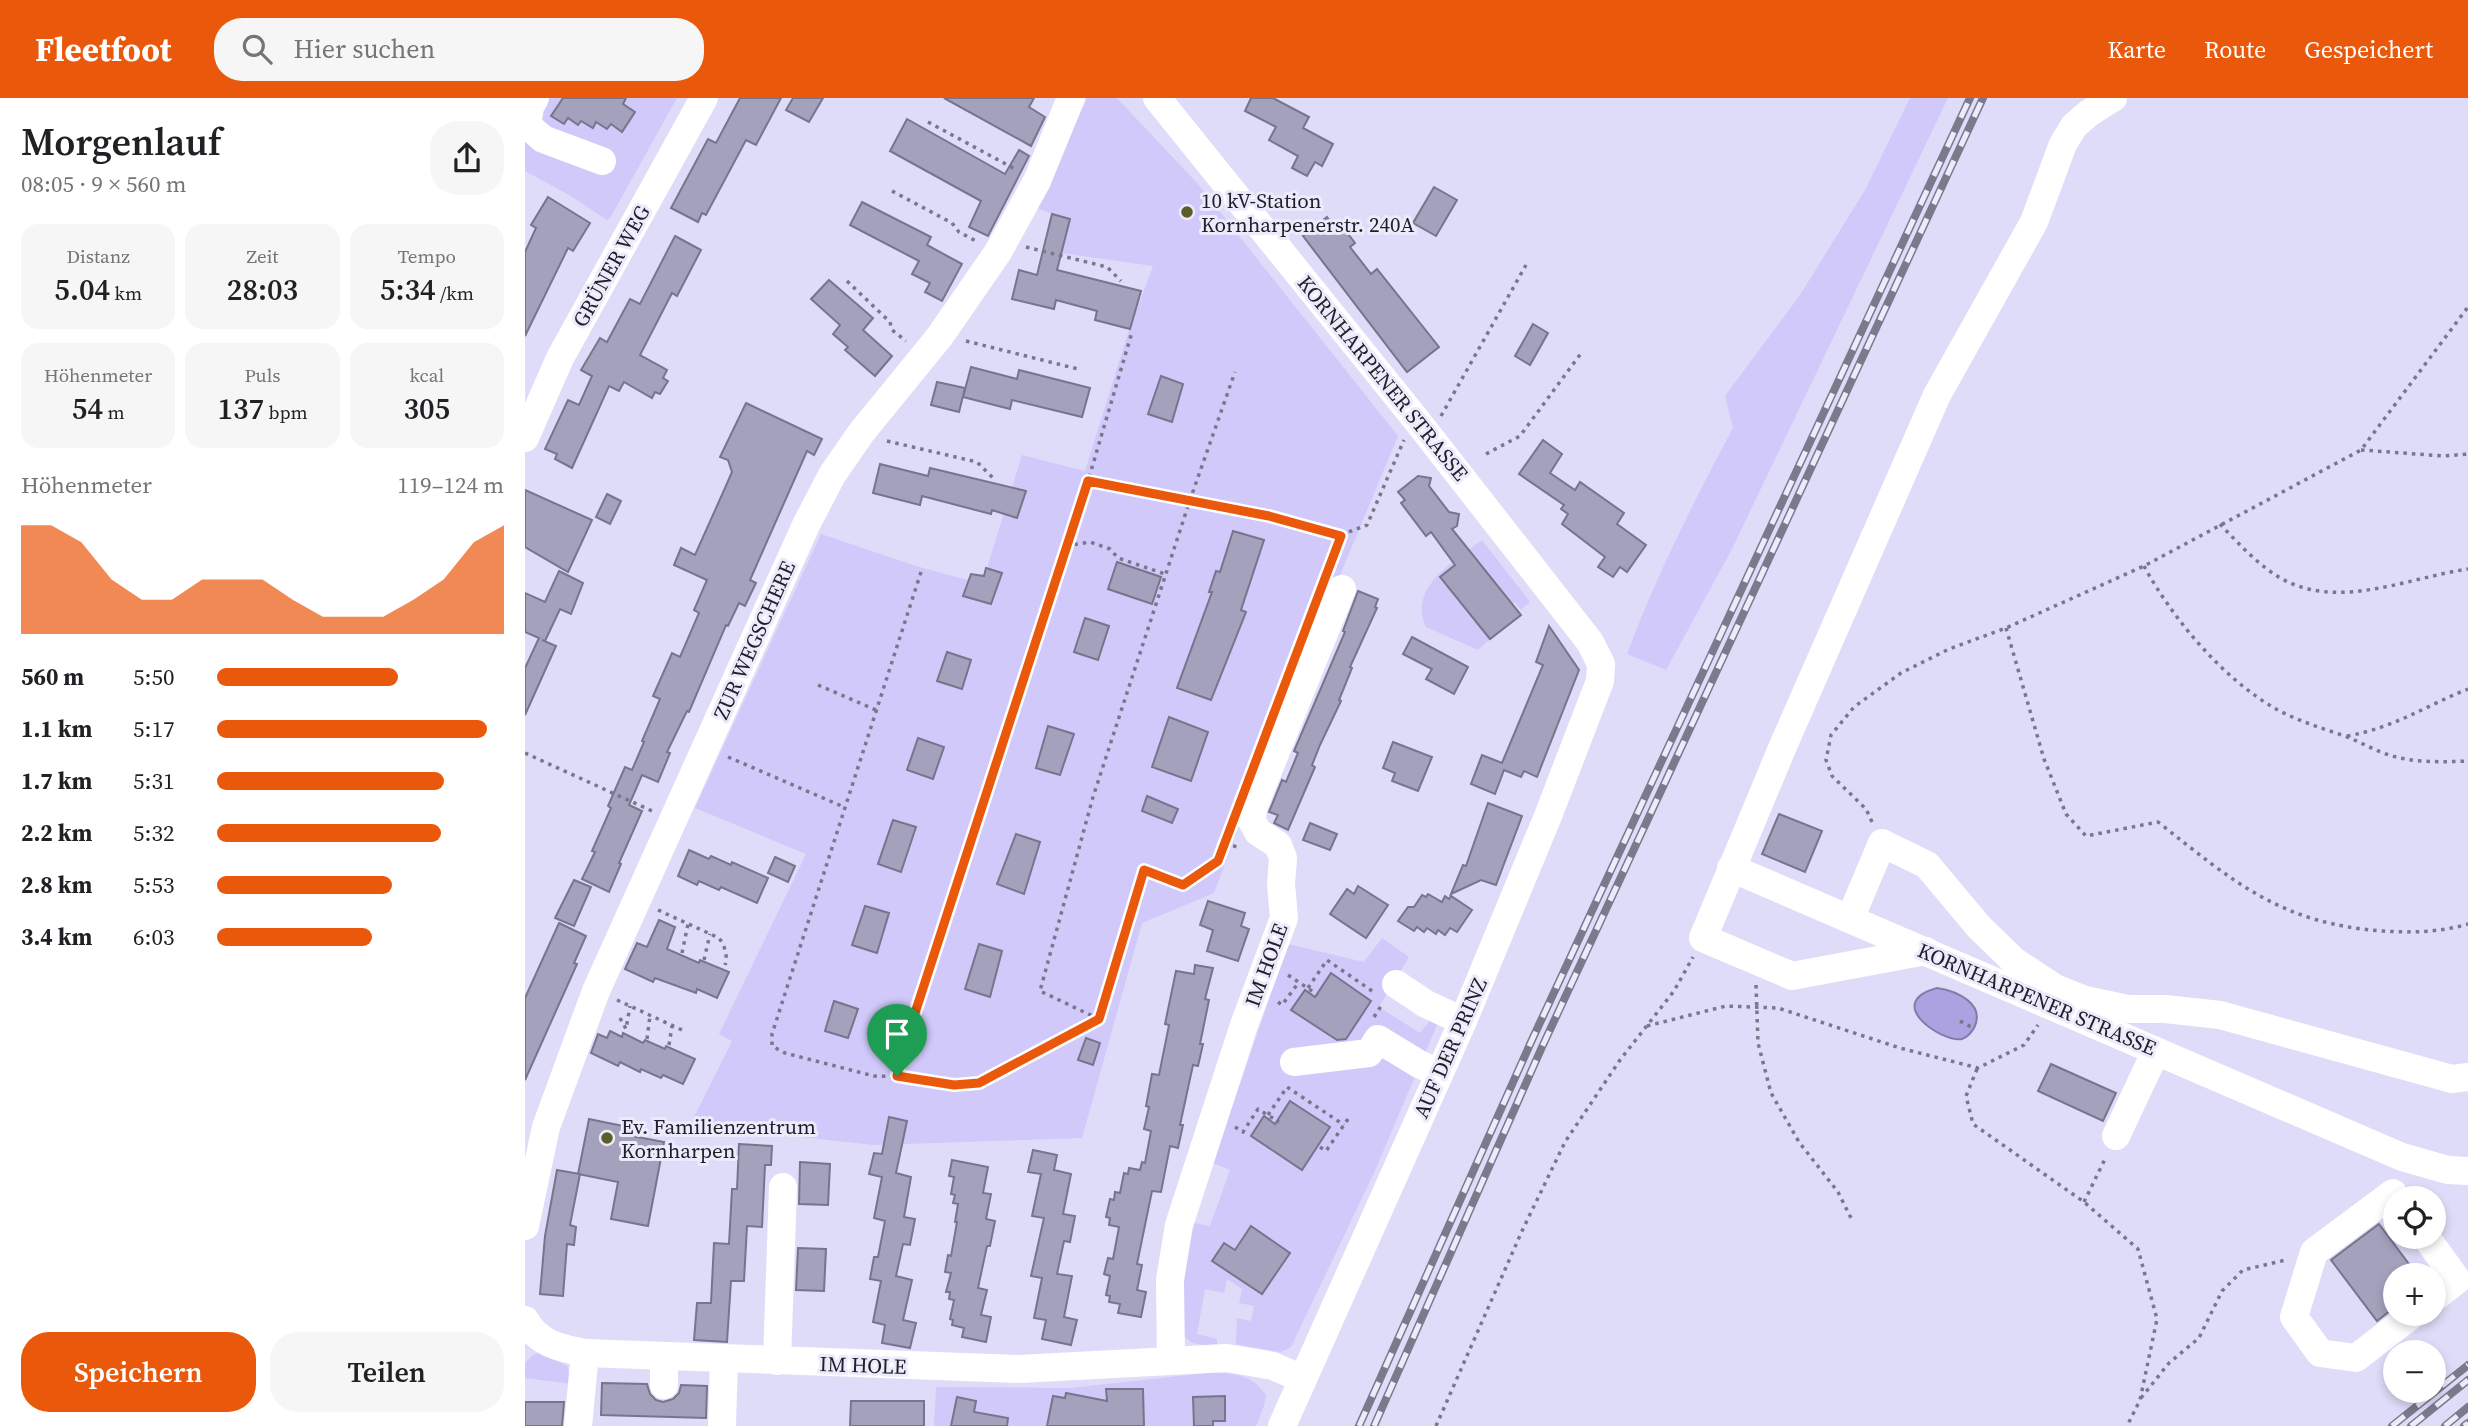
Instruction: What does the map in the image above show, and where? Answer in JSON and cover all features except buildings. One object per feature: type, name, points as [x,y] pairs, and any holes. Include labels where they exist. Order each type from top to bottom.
[{"type":"street","points":[[535,98],[526,126],[543,139],[602,162]]},
{"type":"street","name":"GRÜNER WEG","points":[[525,438],[560,358],[704,98]]},
{"type":"street","name":"ZUR WEGSCHERE","points":[[525,1226],[546,1126],[575,1042],[806,525],[832,475],[861,433],[932,346],[1001,246],[1037,181],[1071,98]]},
{"type":"street","name":"KORNHARPENER STRASSE","points":[[1157,98],[1424,429],[1590,642],[1601,664]]},
{"type":"street","points":[[1926,951],[1792,976],[1703,939],[1783,746],[1937,396],[2033,222],[2063,144],[2074,126],[2113,98]]},
{"type":"street","name":"IM HOLE","points":[[1171,1360],[1170,1280],[1179,1225],[1244,1025],[1285,918],[1280,884],[1283,858],[1278,845],[1258,832],[1252,821],[1253,808],[1335,579]]},
{"type":"street","name":"AUF DER PRINZ","points":[[1282,1426],[1463,1021],[1572,755],[1600,681],[1601,664]]},
{"type":"street","points":[[1850,919],[1882,843],[1927,865],[1979,927],[2014,961],[2055,988],[2085,1000],[2128,1009],[2165,1009],[2220,1015],[2452,1079],[2468,1077]]},
{"type":"street","name":"KORNHARPENER STRASSE","points":[[1731,868],[2402,1157],[2448,1170],[2468,1171]]},
{"type":"street","points":[[1391,992],[1463,1021]]},
{"type":"street","points":[[1294,1062],[1369,1053],[1378,1039],[1439,1073]]},
{"type":"street","points":[[2116,1136],[2156,1051]]},
{"type":"street","points":[[2394,1186],[2394,1179],[2402,1157]]},
{"type":"street","points":[[777,1361],[783,1187]]},
{"type":"street","points":[[2383,1204],[2314,1252],[2294,1317],[2320,1353],[2356,1358],[2397,1326]]},
{"type":"street","points":[[2446,1265],[2457,1280],[2446,1289]]},
{"type":"street","name":"IM HOLE","points":[[530,1339],[585,1353],[1020,1369],[1227,1358],[1273,1366],[1303,1379]]},
{"type":"street","points":[[578,1426],[585,1353]]},
{"type":"street","points":[[664,1356],[664,1385]]},
{"type":"street","points":[[722,1426],[724,1358]]},
{"type":"path","points":[[928,122],[1037,181]]},
{"type":"path","points":[[891,191],[952,223],[959,232],[1001,246],[1107,267],[1121,281]]},
{"type":"path","points":[[1088,481],[1269,516],[1341,536],[1367,525],[1406,436],[1424,429],[1526,265]]},
{"type":"path","points":[[846,281],[891,322],[892,330],[932,346],[1078,369]]},
{"type":"path","points":[[1882,843],[1866,809],[1832,776],[1826,760],[1831,735],[1854,707],[1901,673],[1949,649],[2005,628],[2144,566],[2361,450],[2468,307]]},
{"type":"path","points":[[897,1076],[901,1056],[1088,481],[1132,332]]},
{"type":"path","points":[[1486,454],[1520,436],[1582,352]]},
{"type":"path","points":[[1099,1019],[1039,992],[1093,797],[1190,500],[1235,372]]},
{"type":"path","points":[[861,433],[977,462],[993,478]]},
{"type":"path","points":[[2361,450],[2444,456],[2468,454]]},
{"type":"path","points":[[2220,524],[2268,570],[2292,584],[2315,592],[2343,594],[2468,569]]},
{"type":"path","points":[[1335,579],[1341,536]]},
{"type":"path","points":[[1066,546],[1090,542],[1109,549],[1118,558],[1165,575]]},
{"type":"path","points":[[2144,566],[2175,617],[2242,685],[2274,708],[2311,726],[2391,755],[2431,762],[2468,761]]},
{"type":"path","points":[[921,572],[772,1034],[772,1046],[785,1053],[874,1076],[897,1076],[954,1085],[979,1083],[1099,1019],[1144,870],[1183,885],[1218,861],[1230,831]]},
{"type":"path","points":[[2005,628],[2044,759],[2066,814],[2086,836],[2158,822],[2228,877],[2276,906],[2312,920],[2356,929],[2412,933],[2468,924]]},
{"type":"path","points":[[818,684],[876,710]]},
{"type":"path","points":[[2345,737],[2374,732],[2468,689]]},
{"type":"path","points":[[707,747],[844,807]]},
{"type":"path","points":[[525,753],[673,821]]},
{"type":"path","points":[[637,901],[721,941],[727,960],[725,965]]},
{"type":"path","points":[[682,953],[688,924]]},
{"type":"path","points":[[704,960],[710,934]]},
{"type":"path","points":[[1436,1426],[1522,1231],[1565,1142],[1620,1060],[1674,991],[1703,939]]},
{"type":"path","points":[[1308,988],[1327,960],[1391,992],[1368,1025]]},
{"type":"path","points":[[1757,961],[1755,1006],[1758,1044],[1771,1093],[1799,1142],[1838,1192],[1851,1219]]},
{"type":"path","points":[[1295,979],[1318,995]]},
{"type":"path","points":[[596,991],[682,1030]]},
{"type":"path","points":[[1646,1027],[1726,1006],[1778,1008],[1900,1048],[1977,1068],[2024,1045],[2048,1004]]},
{"type":"path","points":[[620,1018],[626,1029],[630,1006]]},
{"type":"path","points":[[647,1039],[650,1016]]},
{"type":"path","points":[[1960,1021],[1975,1029]]},
{"type":"path","points":[[669,1045],[672,1026]]},
{"type":"path","points":[[1977,1068],[1966,1096],[1973,1124],[2084,1202],[2138,1249],[2157,1319],[2140,1400]]},
{"type":"path","points":[[1268,1115],[1287,1087],[1344,1125]]},
{"type":"path","points":[[1216,1114],[1243,1132],[1258,1109],[1279,1122]]},
{"type":"path","points":[[1320,1147],[1326,1151],[1348,1119]]},
{"type":"path","points":[[2084,1202],[2116,1136]]},
{"type":"path","points":[[2127,1426],[2140,1400],[2169,1363],[2199,1338],[2222,1291],[2243,1270],[2314,1252]]},
{"type":"shaded area","points":[[525,98],[677,98],[607,220],[571,196],[525,171]]},
{"type":"shaded area","points":[[1087,98],[1117,98],[1197,183],[1398,436],[1280,719],[1214,893],[1142,923],[1082,1138],[874,1145],[690,1125],[732,1041],[719,1034],[806,854],[695,808],[821,534],[916,566],[982,584],[1022,455],[1085,471],[1130,327],[1153,266],[1061,253],[1052,214],[1037,208]]},
{"type":"shaded area","points":[[1910,98],[1948,98],[1732,549],[1666,670],[1627,654],[1676,539],[1733,428],[1725,396],[1800,295],[1865,190]]},
{"type":"shaded area","points":[[1482,540],[1530,602],[1521,610],[1515,602],[1512,604],[1470,552],[1440,577],[1490,639],[1478,650],[1426,627],[1422,613],[1423,599],[1437,576]]},
{"type":"shaded area","points":[[1382,938],[1409,957],[1379,1007],[1420,1033],[1434,1015],[1440,1018],[1373,1175],[1291,1347],[1281,1352],[1236,1344],[1237,1318],[1251,1321],[1254,1306],[1239,1303],[1242,1289],[1227,1279],[1224,1293],[1205,1289],[1197,1334],[1217,1339],[1217,1344],[1194,1343],[1182,1333],[1184,1275],[1194,1223],[1210,1226],[1230,1170],[1213,1163],[1288,944],[1364,962]]},
{"type":"shaded area","points":[[1937,988],[1961,996],[1973,1006],[1977,1020],[1966,1037],[1953,1039],[1942,1035],[1931,1029],[1916,1012],[1915,1003],[1922,995]]},
{"type":"shaded area","points":[[540,1353],[567,1366],[572,1384],[525,1378],[525,1363],[533,1355]]},
{"type":"shaded area","points":[[1206,1373],[1240,1376],[1260,1388],[1266,1395],[1256,1426],[934,1426],[936,1387],[1070,1388]]},
{"type":"railway","points":[[1359,1426],[1531,1042],[1970,98]]},
{"type":"railway","points":[[1374,1426],[1542,1047],[1983,98]]},
{"type":"railway","points":[[2392,1426],[2468,1365]]},
{"type":"railway","points":[[2411,1426],[2468,1380]]},
{"type":"railway","points":[[2445,1426],[2468,1407]]},
{"type":"railway","points":[[2464,1426],[2468,1423]]},
{"type":"place","name":"10 kV-Station Kornharpenerstr. 240A","points":[[1187,212]]},
{"type":"place","name":"Ev. Familienzentrum Kornharpen","points":[[607,1138]]},
{"type":"route","points":[[1088,481],[1269,516],[1341,536],[1218,861],[1183,885],[1144,870],[1099,1019],[979,1083],[954,1085],[897,1076],[901,1056],[1088,481]]}]
